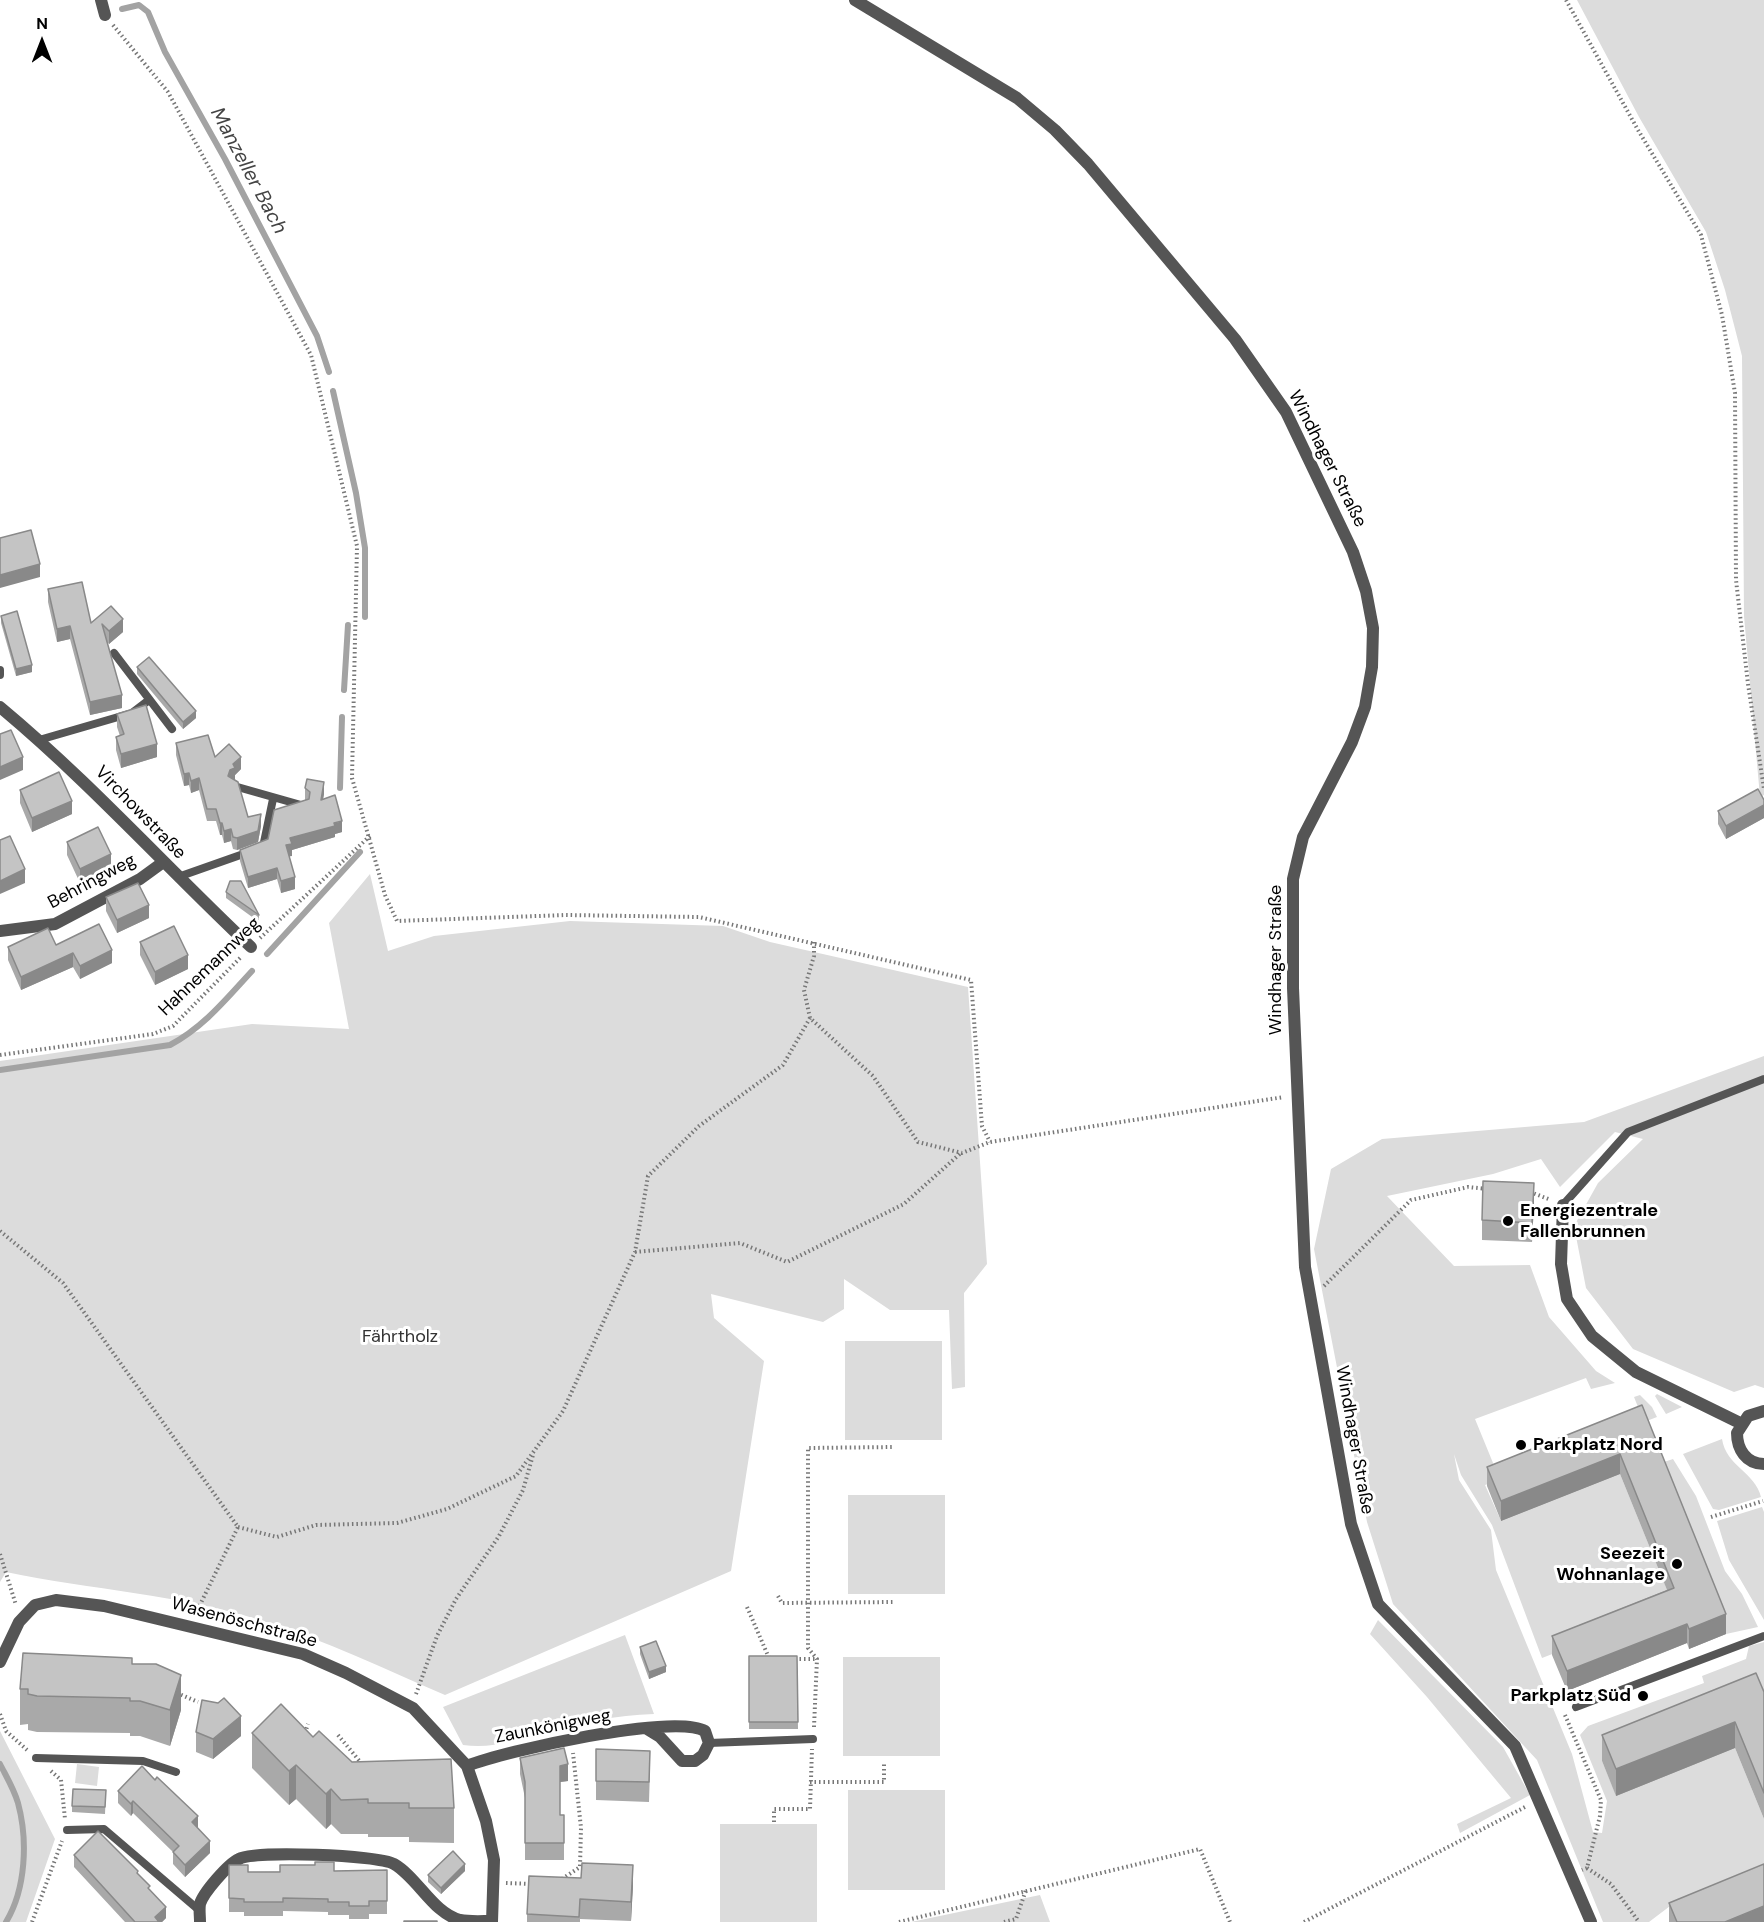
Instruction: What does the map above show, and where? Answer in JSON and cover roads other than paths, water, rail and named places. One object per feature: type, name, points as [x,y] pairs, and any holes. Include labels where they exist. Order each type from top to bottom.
[{"type":"street","points":[[101,0],[105,15]]},
{"type":"street","name":"Windhager Straße","points":[[855,0],[1017,98],[1055,130],[1088,164],[1235,339],[1287,412],[1353,552],[1366,591],[1373,627],[1372,667],[1362,716],[1352,742],[1303,837],[1293,879],[1296,1095],[1305,1267],[1351,1524],[1378,1604],[1515,1746],[1540,1799],[1591,1922]]},
{"type":"street","name":"Virchowstraße","points":[[0,707],[67,764],[177,878],[251,947]]},
{"type":"street","name":"Behringweg","points":[[0,931],[54,924],[140,879],[162,863]]},
{"type":"street","points":[[1563,1205],[1561,1264],[1568,1299],[1592,1336],[1636,1372],[1740,1423]]},
{"type":"street","points":[[1764,1411],[1748,1416],[1740,1423],[1737,1444],[1749,1460],[1764,1464]]},
{"type":"street","name":"Wasenöschstraße","points":[[0,1662],[19,1622],[35,1605],[56,1600],[104,1606],[303,1654],[346,1673],[412,1708],[467,1766],[486,1821],[494,1860],[492,1922]]},
{"type":"street","name":"Zaunkönigweg","points":[[467,1766],[491,1756],[569,1740],[648,1729],[696,1726],[705,1731],[709,1743]]},
{"type":"street","points":[[648,1729],[660,1737],[682,1761],[695,1761],[703,1755],[709,1743]]},
{"type":"street","points":[[200,1916],[200,1903],[216,1880],[239,1858],[271,1855],[368,1857],[393,1863],[413,1879],[445,1913],[460,1920],[492,1922]]},
{"type":"lane","points":[[114,653],[172,729]]},
{"type":"lane","points":[[0,670],[0,675]]},
{"type":"lane","points":[[39,740],[132,712],[149,700]]},
{"type":"lane","points":[[234,786],[273,799],[305,806]]},
{"type":"lane","points":[[177,878],[263,847],[273,799]]},
{"type":"lane","points":[[1563,1205],[1628,1132],[1764,1078]]},
{"type":"lane","points":[[1576,1707],[1764,1636]]},
{"type":"lane","points":[[709,1743],[813,1738]]},
{"type":"lane","points":[[36,1758],[143,1761],[176,1772]]},
{"type":"lane","points":[[67,1830],[104,1829],[200,1916]]},
{"type":"waterway","name":"Manzeller Bach","points":[[122,9],[139,5],[148,12],[165,52],[225,159],[317,336],[329,372]]},
{"type":"waterway","name":"Manzeller Bach","points":[[333,391],[356,493],[365,548],[365,617]]},
{"type":"waterway","name":"Manzeller Bach","points":[[344,690],[348,625]]},
{"type":"waterway","name":"Manzeller Bach","points":[[340,788],[342,717]]},
{"type":"waterway","name":"Manzeller Bach","points":[[267,954],[360,852]]},
{"type":"waterway","name":"Manzeller Bach","points":[[0,1070],[170,1045],[204,1021],[252,971]]},
{"type":"waterway","name":"Manzeller Bach","points":[[0,1764],[18,1803],[24,1848],[18,1895],[6,1922]]},
{"type":"place","name":"Energiezentrale Fallenbrunnen","points":[[1508,1221]]},
{"type":"place","name":"Parkplatz Nord","points":[[1521,1445]]},
{"type":"place","name":"Seezeit Wohnanlage","points":[[1677,1564]]},
{"type":"place","name":"Parkplatz Süd","points":[[1643,1696]]},
{"type":"park label","name":"Fährtholz","points":[[400,1337]]}]
